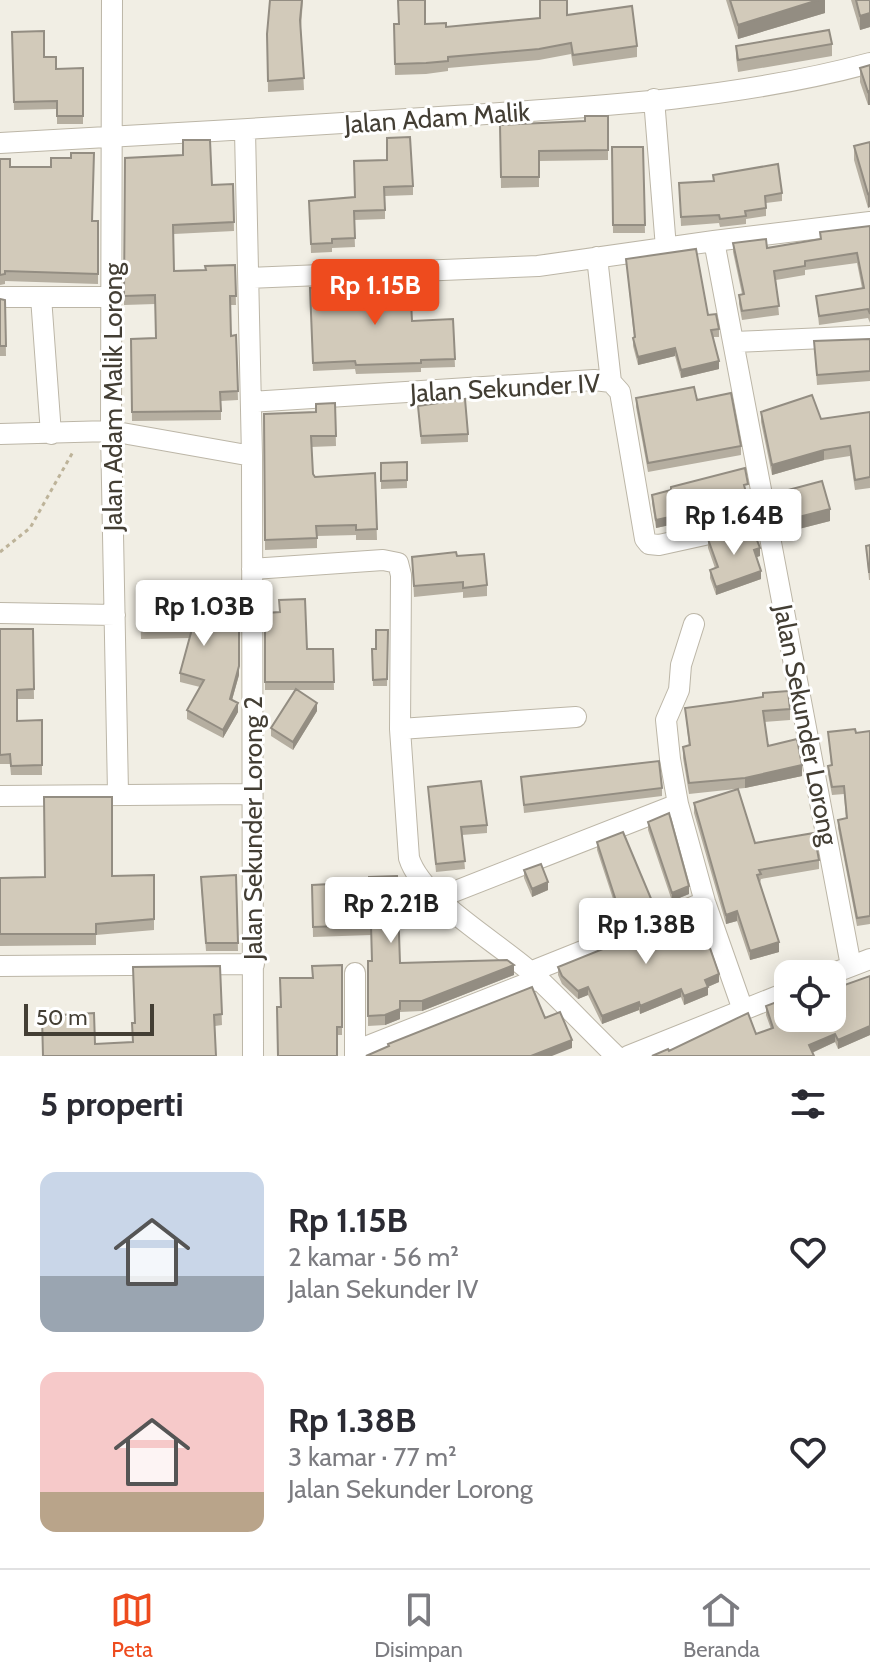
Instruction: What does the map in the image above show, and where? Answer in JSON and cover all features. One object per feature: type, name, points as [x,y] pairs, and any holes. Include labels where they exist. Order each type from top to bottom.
[{"type":"street","name":"Jalan Adam Malik Lorong","points":[[112,0],[111,431],[118,793]]},
{"type":"street","name":"Jalan Adam Malik","points":[[0,143],[245,131],[560,109],[812,77],[870,63]]},
{"type":"street","points":[[654,99],[666,248]]},
{"type":"street","name":"Jalan Sekunder Lorong 2","points":[[245,131],[252,456],[253,1056]]},
{"type":"street","points":[[249,278],[508,268],[870,222]]},
{"type":"street","name":"Jalan Sekunder Lorong","points":[[714,241],[768,521],[861,963]]},
{"type":"street","points":[[597,257],[611,382]]},
{"type":"street","points":[[0,297],[112,297]]},
{"type":"street","points":[[41,297],[51,434]]},
{"type":"street","points":[[734,342],[870,336]]},
{"type":"street","name":"Jalan Sekunder IV","points":[[251,402],[594,380],[611,382],[620,392],[645,539],[649,544],[659,545],[768,521]]},
{"type":"street","points":[[0,434],[111,431],[252,456]]},
{"type":"street","points":[[252,569],[391,560],[399,565],[400,729],[409,858],[419,880],[534,975],[616,1056]]},
{"type":"street","points":[[0,613],[115,615]]},
{"type":"street","points":[[694,624],[681,665],[679,690],[666,720],[678,804],[705,902],[743,1010]]},
{"type":"street","points":[[400,729],[576,717]]},
{"type":"street","points":[[0,796],[252,794]]},
{"type":"street","points":[[438,898],[678,804]]},
{"type":"street","points":[[355,973],[355,1053],[705,902]]},
{"type":"street","points":[[0,966],[254,964]]},
{"type":"street","points":[[628,1056],[774,998]]},
{"type":"path","points":[[0,552],[30,528],[84,433]]},
{"type":"building","points":[[270,0],[302,0],[300,20],[304,78],[268,81]]},
{"type":"building","points":[[398,0],[425,0],[425,24],[446,23],[446,27],[540,18],[540,0],[567,0],[567,15],[632,6],[637,46],[573,55],[571,43],[448,57],[448,61],[395,64],[394,24],[399,24]]},
{"type":"building","points":[[730,0],[818,0],[738,25]]},
{"type":"building","points":[[856,0],[870,0],[870,13],[860,16]]},
{"type":"building","points":[[829,30],[832,44],[738,60],[736,46]]},
{"type":"building","points":[[44,31],[44,57],[56,57],[56,69],[83,68],[83,116],[57,116],[57,101],[14,102],[12,32]]},
{"type":"building","points":[[870,65],[870,91],[868,92],[860,68]]},
{"type":"building","points":[[585,116],[608,116],[608,150],[539,151],[539,177],[501,177],[500,125],[585,121]]},
{"type":"building","points":[[410,137],[413,186],[384,187],[385,210],[354,211],[355,238],[311,244],[309,201],[355,197],[354,161],[387,160],[387,138]]},
{"type":"building","points":[[183,140],[210,140],[212,185],[233,184],[234,222],[173,225],[174,271],[235,265],[236,296],[230,296],[231,336],[236,335],[238,391],[220,392],[221,411],[132,412],[131,339],[156,338],[155,295],[124,296],[125,158],[183,155]]},
{"type":"building","points":[[870,142],[870,193],[868,194],[854,146]]},
{"type":"building","points":[[612,147],[643,147],[645,225],[613,225]]},
{"type":"building","points":[[71,153],[94,153],[92,221],[98,221],[98,274],[5,271],[0,275],[0,159],[10,159],[10,167],[51,167],[51,158],[71,158]]},
{"type":"building","points":[[778,164],[782,193],[765,196],[766,208],[745,211],[746,216],[720,219],[719,215],[681,217],[679,183],[714,181],[713,175]]},
{"type":"building","points":[[870,226],[870,314],[868,309],[819,316],[816,296],[864,288],[857,253],[805,261],[805,266],[774,271],[779,306],[742,311],[739,295],[744,294],[733,243],[766,239],[767,248],[821,239],[820,232]]},
{"type":"building","points":[[696,249],[708,315],[716,314],[719,329],[711,330],[719,361],[681,370],[675,348],[638,357],[633,338],[626,259]]},
{"type":"building","points":[[410,281],[412,321],[453,319],[455,359],[356,365],[355,361],[313,363],[310,288]]},
{"type":"building","points":[[0,299],[5,300],[6,346],[0,346]]},
{"type":"building","points":[[870,339],[870,371],[817,375],[814,341]]},
{"type":"building","points":[[694,387],[697,400],[731,393],[741,446],[648,463],[636,398]]},
{"type":"building","points":[[812,395],[821,419],[870,412],[870,477],[855,480],[850,446],[772,465],[761,412]]},
{"type":"building","points":[[465,399],[468,434],[421,436],[418,406]]},
{"type":"building","points":[[335,403],[336,436],[311,436],[313,474],[315,477],[375,473],[377,529],[356,530],[356,525],[316,526],[317,538],[265,540],[264,414],[316,412],[316,404]]},
{"type":"building","points":[[407,462],[407,480],[381,481],[381,463]]},
{"type":"building","points":[[745,468],[748,484],[744,485],[749,504],[656,520],[652,495]]},
{"type":"building","points":[[822,481],[830,509],[783,521],[777,493]]},
{"type":"building","points":[[753,530],[760,548],[754,550],[761,571],[716,587],[710,570],[718,567],[708,539]]},
{"type":"building","points":[[870,545],[870,572],[869,572],[866,546]]},
{"type":"building","points":[[456,552],[457,556],[484,554],[487,585],[463,588],[463,582],[414,586],[412,557]]},
{"type":"building","points":[[160,591],[175,591],[176,597],[208,595],[208,599],[239,598],[239,666],[230,699],[238,703],[223,730],[187,710],[204,680],[180,673],[192,629],[141,630],[140,611],[160,610]]},
{"type":"building","points":[[305,599],[307,649],[333,649],[334,682],[265,682],[265,613],[280,612],[279,600]]},
{"type":"building","points":[[0,629],[33,629],[34,689],[17,690],[17,721],[42,720],[42,765],[11,766],[10,754],[0,755]]},
{"type":"building","points":[[376,630],[388,630],[387,679],[373,680],[372,649],[376,649]]},
{"type":"building","points":[[296,689],[317,703],[293,742],[271,728]]},
{"type":"building","points":[[788,691],[790,709],[763,711],[768,746],[797,739],[802,765],[745,778],[689,783],[683,747],[690,745],[685,708]]},
{"type":"building","points":[[855,729],[856,733],[870,731],[870,916],[857,918],[838,820],[847,818],[844,786],[832,787],[828,766],[832,765],[828,732]]},
{"type":"building","points":[[659,761],[662,788],[524,805],[521,777]]},
{"type":"building","points":[[481,781],[487,825],[461,827],[465,861],[436,864],[428,787]]},
{"type":"building","points":[[738,789],[755,843],[814,833],[819,860],[759,870],[761,874],[757,875],[779,942],[750,951],[737,911],[726,915],[694,803]]},
{"type":"building","points":[[44,797],[112,797],[112,876],[154,875],[154,919],[96,924],[96,934],[0,934],[0,878],[45,877]]},
{"type":"building","points":[[669,813],[689,886],[672,893],[648,822]]},
{"type":"building","points":[[623,832],[652,901],[606,920],[601,907],[616,901],[597,842]]},
{"type":"building","points":[[541,864],[548,882],[532,889],[524,870]]},
{"type":"building","points":[[236,875],[238,943],[206,943],[201,877]]},
{"type":"building","points":[[397,876],[400,963],[507,960],[514,965],[422,1001],[400,1001],[400,1009],[385,1015],[368,1016],[371,925],[313,927],[312,885],[369,882],[369,877]]},
{"type":"building","points":[[697,911],[719,974],[705,980],[708,987],[684,996],[681,989],[640,1006],[639,1002],[602,1016],[588,987],[578,991],[562,976],[558,967]]},
{"type":"building","points":[[342,965],[342,1027],[337,1027],[337,1056],[278,1056],[280,978],[313,978],[312,966]]},
{"type":"building","points":[[220,966],[222,1014],[214,1015],[216,1056],[43,1056],[42,1016],[94,1013],[95,1044],[133,1042],[133,967]]},
{"type":"building","points":[[870,976],[870,1026],[838,1040],[835,1034],[809,1045],[814,1056],[652,1056],[748,1013],[756,1034],[773,1028],[766,1006],[774,1003],[774,1032],[846,1032],[846,984]]},
{"type":"building","points":[[532,987],[545,1018],[560,1012],[572,1040],[531,1056],[366,1056],[388,1044]]}]
